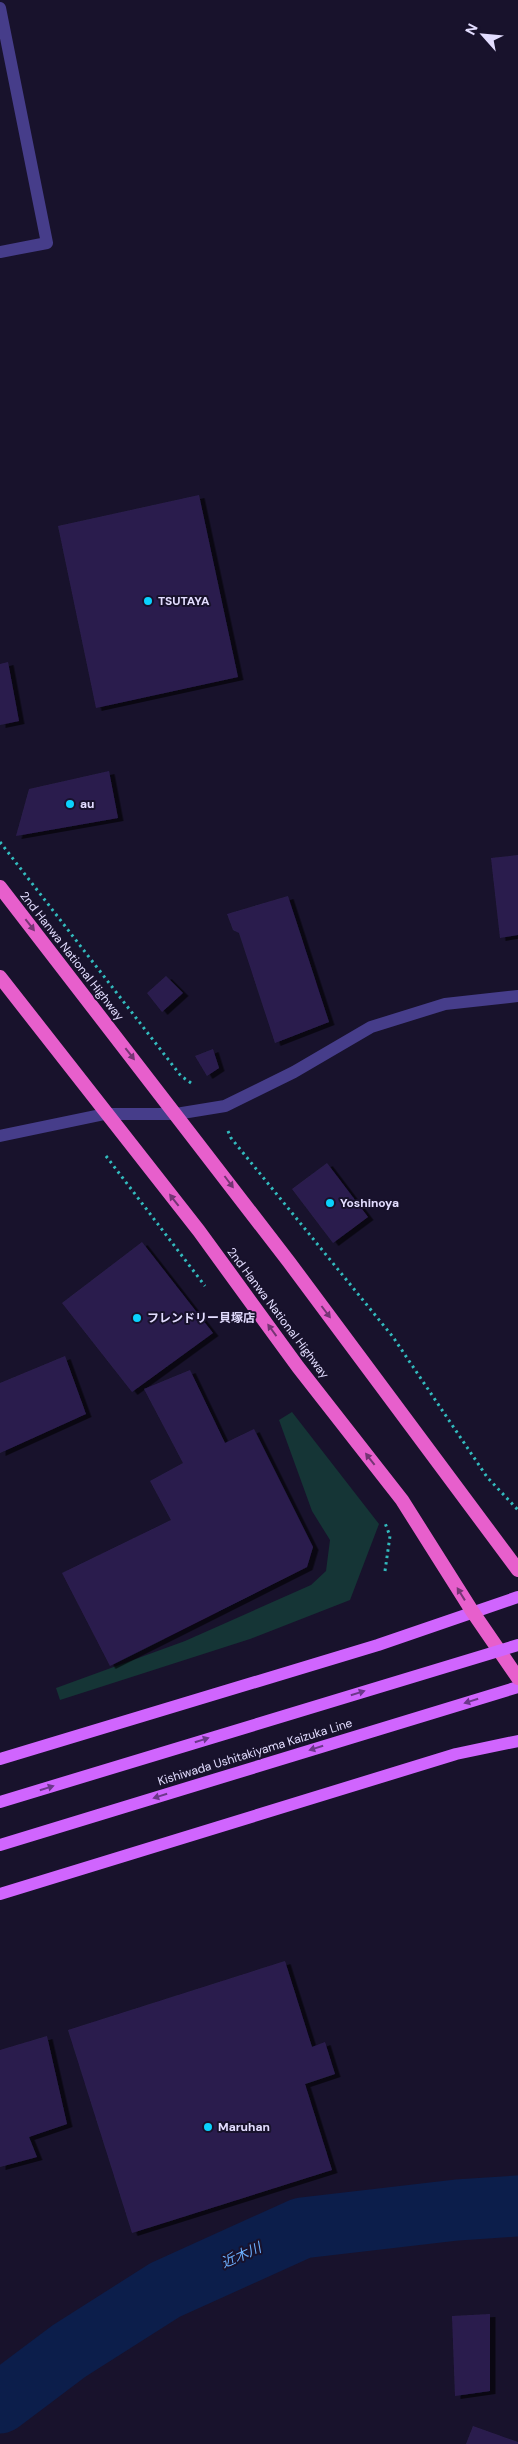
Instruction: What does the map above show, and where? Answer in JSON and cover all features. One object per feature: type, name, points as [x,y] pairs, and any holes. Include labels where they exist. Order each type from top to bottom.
[{"type":"highway","name":"2nd Hanwa National Highway","points":[[0,887],[176,1114],[518,1570]]},
{"type":"highway","name":"2nd Hanwa National Highway","points":[[0,978],[199,1231],[298,1366],[402,1500],[472,1611],[518,1678]]},
{"type":"main road","points":[[0,1758],[378,1645],[472,1611],[518,1597]]},
{"type":"main road","points":[[0,1802],[518,1645]]},
{"type":"main road","name":"Kishiwada Ushitakiyama Kaizuka Line","points":[[0,1845],[518,1687]]},
{"type":"main road","points":[[0,1894],[456,1754],[518,1741]]},
{"type":"street","points":[[0,8],[46,243],[0,252]]},
{"type":"street","points":[[0,1136],[106,1114],[176,1114],[225,1106],[294,1072],[371,1027],[446,1004],[518,996]]},
{"type":"path","points":[[0,842],[181,1076],[191,1084],[202,1088]]},
{"type":"path","points":[[228,1131],[231,1138],[393,1337],[487,1477],[518,1510]]},
{"type":"green space","points":[[292,1412],[379,1524],[350,1600],[250,1639],[60,1700],[56,1688],[185,1641],[311,1585],[326,1571],[330,1540],[312,1511],[279,1420]]},
{"type":"building","name":"TSUTAYA","points":[[199,495],[238,677],[96,708],[58,526]]},
{"type":"building","points":[[8,662],[19,721],[0,725],[0,664]]},
{"type":"building","name":"au","points":[[109,771],[118,818],[16,836],[29,789]]},
{"type":"building","points":[[518,855],[518,935],[500,938],[491,858]]},
{"type":"building","points":[[288,896],[329,1022],[275,1043],[239,933],[233,930],[227,914]]},
{"type":"building","points":[[166,976],[183,993],[162,1012],[147,993]]},
{"type":"building","points":[[213,1049],[219,1068],[207,1076],[195,1056]]},
{"type":"building","name":"Yoshinoya","points":[[327,1163],[368,1217],[333,1243],[292,1189]]},
{"type":"building","name":"フレンドリー貝塚店","points":[[142,1242],[213,1333],[132,1392],[62,1303]]},
{"type":"building","points":[[65,1356],[86,1414],[0,1453],[0,1383]]},
{"type":"building","points":[[190,1370],[225,1443],[254,1429],[313,1547],[307,1567],[110,1666],[62,1573],[171,1520],[150,1481],[183,1463],[144,1389]]},
{"type":"building","name":"Maruhan","points":[[285,1961],[312,2047],[325,2042],[335,2074],[305,2084],[332,2170],[132,2233],[68,2030]]},
{"type":"building","points":[[47,2036],[67,2124],[29,2137],[37,2157],[0,2167],[0,2050]]},
{"type":"building","points":[[490,2314],[490,2391],[455,2396],[452,2316]]},
{"type":"building","points":[[473,2426],[518,2442],[518,2444],[466,2444]]},
{"type":"waterway","name":"近木川","points":[[0,2403],[69,2351],[165,2290],[302,2228],[457,2210],[518,2206]]},
{"type":"place","name":"TSUTAYA","points":[[148,601]]},
{"type":"place","name":"au","points":[[70,804]]},
{"type":"place","name":"Yoshinoya","points":[[330,1203]]},
{"type":"place","name":"フレンドリー貝塚店","points":[[137,1318]]},
{"type":"place","name":"Maruhan","points":[[208,2127]]}]
